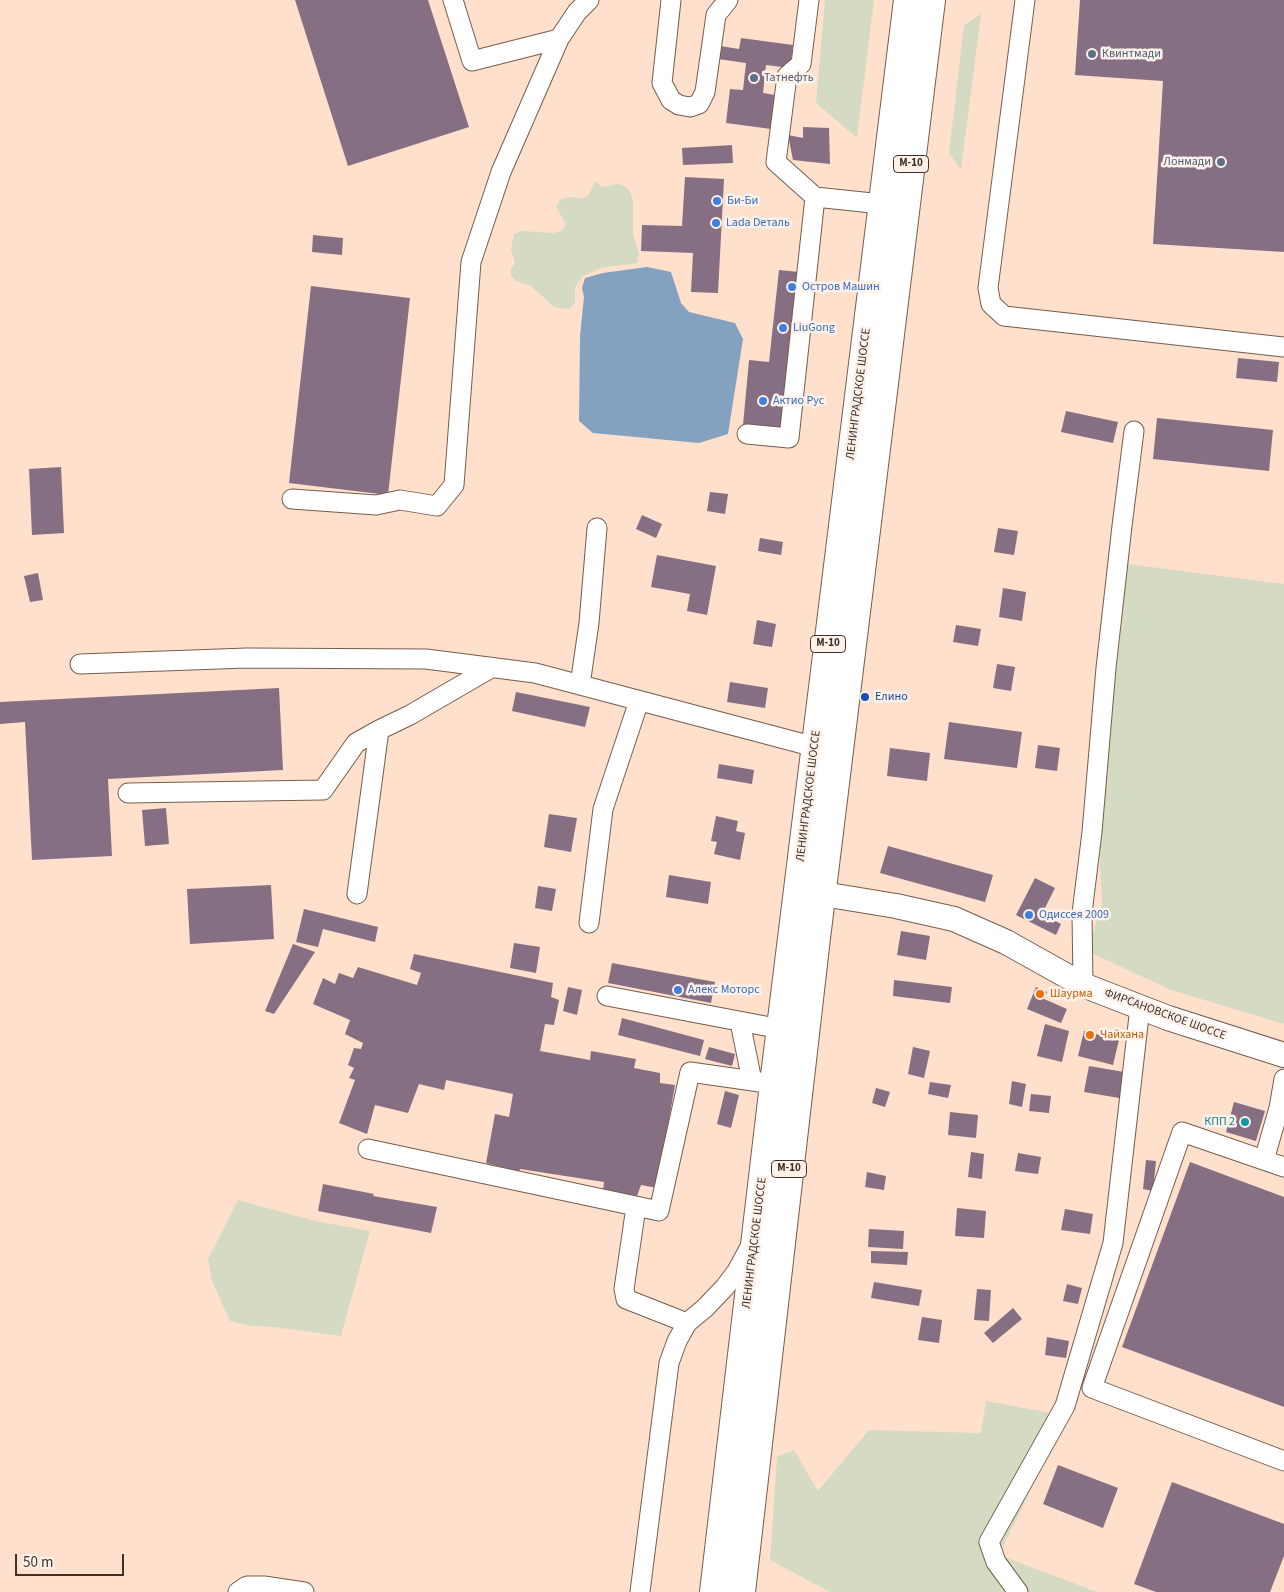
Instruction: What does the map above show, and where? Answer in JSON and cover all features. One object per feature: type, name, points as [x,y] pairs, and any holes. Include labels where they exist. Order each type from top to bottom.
[{"type":"highway","name":"ЛЕНИНГРАДСКОЕ ШОССЕ","points":[[714,1592],[756,1235],[763,1082],[781,1029],[908,0]]},
{"type":"highway","name":"ЛЕНИНГРАДСКОЕ ШОССЕ","points":[[740,1592],[931,0]]},
{"type":"main road","name":"ФИРСАНОВСКОЕ ШОССЕ","points":[[823,894],[896,906],[954,919],[1006,942],[1083,985],[1168,1018],[1284,1055]]},
{"type":"street","points":[[453,0],[472,61],[559,39]]},
{"type":"street","points":[[292,500],[376,505],[400,500],[437,506],[454,485],[471,262],[501,172],[559,39],[577,12],[589,0]]},
{"type":"street","points":[[672,0],[662,83],[671,100],[679,105],[690,107],[698,104],[705,92],[716,15],[728,0]]},
{"type":"street","points":[[809,0],[801,64],[787,76],[776,162],[814,197],[882,204]]},
{"type":"street","points":[[1025,0],[988,288],[991,304],[1004,316],[1284,347]]},
{"type":"street","points":[[747,434],[789,438],[814,197]]},
{"type":"street","points":[[1083,985],[1082,912],[1092,832],[1120,535],[1134,431]]},
{"type":"street","points":[[580,685],[589,623],[597,528]]},
{"type":"street","points":[[80,664],[247,658],[426,659],[535,673],[816,747]]},
{"type":"street","points":[[128,794],[323,790],[356,743],[410,716],[491,668]]},
{"type":"street","points":[[589,923],[603,809],[639,701]]},
{"type":"street","points":[[357,894],[379,730]]},
{"type":"street","points":[[607,996],[781,1029]]},
{"type":"street","points":[[1018,1592],[996,1562],[989,1542],[1065,1406],[1113,1243],[1140,1007]]},
{"type":"street","points":[[368,1149],[659,1211],[690,1072],[763,1082],[740,1022]]},
{"type":"street","points":[[1264,1160],[1279,1108],[1284,1080]]},
{"type":"street","points":[[1284,1167],[1182,1132],[1092,1388],[1284,1461]]},
{"type":"street","points":[[636,1207],[624,1289],[626,1298],[687,1323]]},
{"type":"street","points":[[640,1592],[670,1363],[687,1323],[725,1287],[748,1253],[756,1235]]},
{"type":"street","points":[[238,1592],[247,1586],[264,1586],[304,1592]]},
{"type":"green space","points":[[825,0],[874,0],[857,138],[816,103]]},
{"type":"green space","points":[[981,14],[961,170],[949,153],[964,25]]},
{"type":"green space","points":[[595,181],[602,187],[617,184],[625,186],[630,192],[633,200],[633,233],[639,255],[637,263],[601,268],[583,276],[575,287],[575,303],[569,309],[554,307],[531,286],[516,281],[511,276],[511,269],[515,263],[511,249],[514,234],[521,231],[553,233],[561,231],[566,225],[556,206],[560,200],[567,197],[583,198],[589,195]]},
{"type":"green space","points":[[1127,564],[1284,584],[1284,1024],[1171,990],[1087,951],[1102,904],[1100,860],[1104,737],[1119,650]]},
{"type":"green space","points":[[238,1200],[315,1221],[370,1231],[341,1336],[274,1327],[251,1326],[230,1321],[212,1281],[208,1259]]},
{"type":"green space","points":[[986,1401],[1067,1416],[999,1555],[1097,1592],[830,1592],[770,1560],[777,1457],[794,1450],[818,1491],[869,1430],[981,1433]]},
{"type":"water","points":[[647,267],[671,272],[681,303],[689,312],[735,323],[743,339],[728,434],[699,443],[593,433],[579,421],[580,336],[584,297],[582,288],[585,278],[603,273]]},
{"type":"building","points":[[295,0],[428,0],[469,127],[348,166]]},
{"type":"building","name":"Лонмади","points":[[1080,0],[1284,0],[1284,252],[1153,244],[1163,81],[1075,75]]},
{"type":"building","points":[[741,38],[793,45],[790,68],[766,65],[763,93],[775,95],[771,129],[726,123],[730,89],[743,90],[746,63],[718,59],[720,46],[739,49]]},
{"type":"building","points":[[803,127],[829,128],[830,164],[793,160],[788,135],[803,138]]},
{"type":"building","points":[[732,145],[733,163],[683,165],[682,148]]},
{"type":"building","points":[[685,177],[724,179],[718,293],[691,292],[693,253],[641,251],[642,225],[682,226]]},
{"type":"building","points":[[313,235],[343,238],[342,255],[312,252]]},
{"type":"building","points":[[779,270],[799,272],[782,429],[743,425],[749,360],[769,362]]},
{"type":"building","points":[[311,286],[410,298],[388,495],[289,483]]},
{"type":"building","points":[[1238,358],[1279,362],[1277,382],[1236,378]]},
{"type":"building","points":[[1066,411],[1118,422],[1113,443],[1061,432]]},
{"type":"building","points":[[1157,418],[1273,430],[1269,471],[1153,459]]},
{"type":"building","points":[[61,467],[64,533],[32,535],[29,469]]},
{"type":"building","points":[[710,492],[728,494],[725,514],[707,511]]},
{"type":"building","points":[[642,515],[662,524],[656,538],[636,529]]},
{"type":"building","points":[[998,528],[1018,531],[1014,555],[994,552]]},
{"type":"building","points":[[760,538],[783,542],[781,555],[758,551]]},
{"type":"building","points":[[657,555],[716,566],[707,615],[687,611],[690,594],[651,587]]},
{"type":"building","points":[[38,573],[43,600],[30,602],[24,576]]},
{"type":"building","points":[[1003,588],[1026,592],[1022,621],[999,617]]},
{"type":"building","points":[[757,620],[776,624],[772,647],[753,644]]},
{"type":"building","points":[[956,625],[981,629],[978,646],[953,642]]},
{"type":"building","points":[[997,664],[1015,667],[1011,691],[993,688]]},
{"type":"building","points":[[730,682],[768,688],[765,708],[727,702]]},
{"type":"building","points":[[279,688],[283,770],[108,779],[112,856],[32,860],[25,722],[0,724],[0,702]]},
{"type":"building","points":[[516,692],[590,707],[585,727],[512,711]]},
{"type":"building","points":[[949,722],[1022,732],[1017,768],[944,759]]},
{"type":"building","points":[[1038,745],[1060,748],[1057,771],[1035,768]]},
{"type":"building","points":[[890,748],[930,753],[927,781],[887,776]]},
{"type":"building","points":[[719,764],[754,770],[752,784],[717,778]]},
{"type":"building","points":[[166,808],[169,844],[145,846],[142,810]]},
{"type":"building","points":[[549,814],[577,818],[571,852],[544,847]]},
{"type":"building","points":[[716,816],[738,821],[736,831],[745,833],[740,860],[714,854],[717,842],[711,841]]},
{"type":"building","points":[[888,846],[993,875],[985,902],[880,873]]},
{"type":"building","points":[[669,875],[711,882],[708,904],[666,897]]},
{"type":"building","points":[[1035,878],[1055,888],[1042,914],[1061,924],[1056,935],[1016,915]]},
{"type":"building","points":[[271,885],[274,939],[190,944],[187,889]]},
{"type":"building","points":[[538,886],[556,889],[552,911],[535,908]]},
{"type":"building","points":[[304,909],[378,927],[375,942],[323,929],[318,947],[296,942]]},
{"type":"building","points":[[901,931],[930,936],[926,960],[897,955]]},
{"type":"building","points":[[514,943],[540,947],[536,973],[510,968]]},
{"type":"building","points":[[293,944],[315,952],[274,1014],[265,1011]]},
{"type":"building","points":[[414,954],[553,983],[551,997],[559,1000],[554,1025],[545,1024],[540,1051],[590,1060],[591,1051],[636,1059],[634,1068],[660,1073],[660,1083],[675,1085],[657,1188],[641,1185],[637,1196],[603,1191],[604,1182],[520,1169],[518,1176],[500,1173],[501,1167],[486,1163],[495,1114],[509,1117],[513,1094],[446,1080],[444,1090],[419,1084],[408,1113],[375,1105],[367,1134],[339,1123],[355,1080],[349,1078],[354,1068],[348,1065],[354,1048],[361,1049],[363,1043],[345,1034],[350,1020],[313,1004],[323,978],[335,984],[339,973],[353,978],[358,967],[417,985],[421,973],[410,969]]},
{"type":"building","points":[[612,963],[715,982],[711,1003],[608,983]]},
{"type":"building","points":[[894,980],[952,987],[950,1003],[893,996]]},
{"type":"building","points":[[568,987],[582,990],[577,1015],[563,1011]]},
{"type":"building","points":[[1036,987],[1047,992],[1044,999],[1067,1009],[1061,1023],[1027,1009]]},
{"type":"building","points":[[622,1018],[704,1040],[700,1056],[618,1035]]},
{"type":"building","points":[[1045,1024],[1069,1031],[1062,1062],[1037,1056]]},
{"type":"building","points":[[1084,1031],[1119,1040],[1113,1065],[1078,1056]]},
{"type":"building","points":[[709,1047],[735,1054],[732,1066],[705,1059]]},
{"type":"building","points":[[913,1047],[930,1051],[924,1078],[908,1074]]},
{"type":"building","points":[[1089,1066],[1130,1073],[1125,1099],[1084,1092]]},
{"type":"building","points":[[1012,1081],[1026,1084],[1022,1107],[1009,1104]]},
{"type":"building","points":[[930,1082],[951,1085],[948,1098],[928,1094]]},
{"type":"building","points":[[876,1088],[890,1092],[885,1107],[872,1103]]},
{"type":"building","points":[[725,1091],[739,1095],[731,1128],[717,1124]]},
{"type":"building","points":[[1031,1094],[1051,1096],[1049,1113],[1029,1111]]},
{"type":"building","name":"КПП 2","points":[[1234,1102],[1265,1111],[1256,1141],[1226,1132]]},
{"type":"building","points":[[950,1112],[978,1115],[976,1138],[948,1135]]},
{"type":"building","points":[[971,1152],[984,1154],[982,1179],[968,1177]]},
{"type":"building","points":[[1018,1153],[1041,1157],[1038,1174],[1015,1171]]},
{"type":"building","points":[[1146,1160],[1156,1161],[1153,1191],[1143,1189]]},
{"type":"building","points":[[1190,1162],[1284,1197],[1284,1407],[1122,1347]]},
{"type":"building","points":[[867,1172],[886,1176],[884,1190],[865,1187]]},
{"type":"building","points":[[323,1184],[374,1194],[373,1196],[437,1207],[431,1233],[318,1211]]},
{"type":"building","points":[[957,1208],[986,1211],[984,1238],[955,1236]]},
{"type":"building","points":[[1065,1209],[1093,1214],[1090,1234],[1061,1230]]},
{"type":"building","points":[[869,1229],[904,1231],[903,1249],[868,1247]]},
{"type":"building","points":[[871,1251],[908,1252],[907,1265],[871,1263]]},
{"type":"building","points":[[874,1282],[922,1290],[919,1306],[871,1298]]},
{"type":"building","points":[[1067,1284],[1082,1288],[1078,1304],[1063,1301]]},
{"type":"building","points":[[977,1289],[991,1290],[989,1321],[974,1320]]},
{"type":"building","points":[[1013,1308],[1022,1319],[993,1343],[984,1333]]},
{"type":"building","points":[[922,1317],[942,1320],[939,1343],[918,1340]]},
{"type":"building","points":[[1047,1337],[1069,1341],[1066,1358],[1045,1355]]},
{"type":"building","points":[[1058,1465],[1118,1488],[1103,1528],[1043,1504]]},
{"type":"building","points":[[1172,1482],[1284,1524],[1284,1556],[1270,1592],[1156,1592],[1134,1584]]},
{"type":"place","name":"Квинтмади","points":[[1092,54]]},
{"type":"place","name":"Татнефть","points":[[754,78]]},
{"type":"place","name":"Лонмади","points":[[1221,162]]},
{"type":"place","name":"Би-Би","points":[[717,201]]},
{"type":"place","name":"Lada Dеталь","points":[[716,223]]},
{"type":"place","name":"Остров Машин","points":[[792,287]]},
{"type":"place","name":"LiuGong","points":[[783,328]]},
{"type":"place","name":"Актио Рус","points":[[763,401]]},
{"type":"place","name":"Елино","points":[[865,697]]},
{"type":"place","name":"Одиссея 2009","points":[[1029,915]]},
{"type":"place","name":"Алекс Моторс","points":[[678,990]]},
{"type":"place","name":"Шаурма","points":[[1040,994]]},
{"type":"place","name":"Чайхана","points":[[1090,1035]]},
{"type":"place","name":"КПП 2","points":[[1245,1122]]}]
